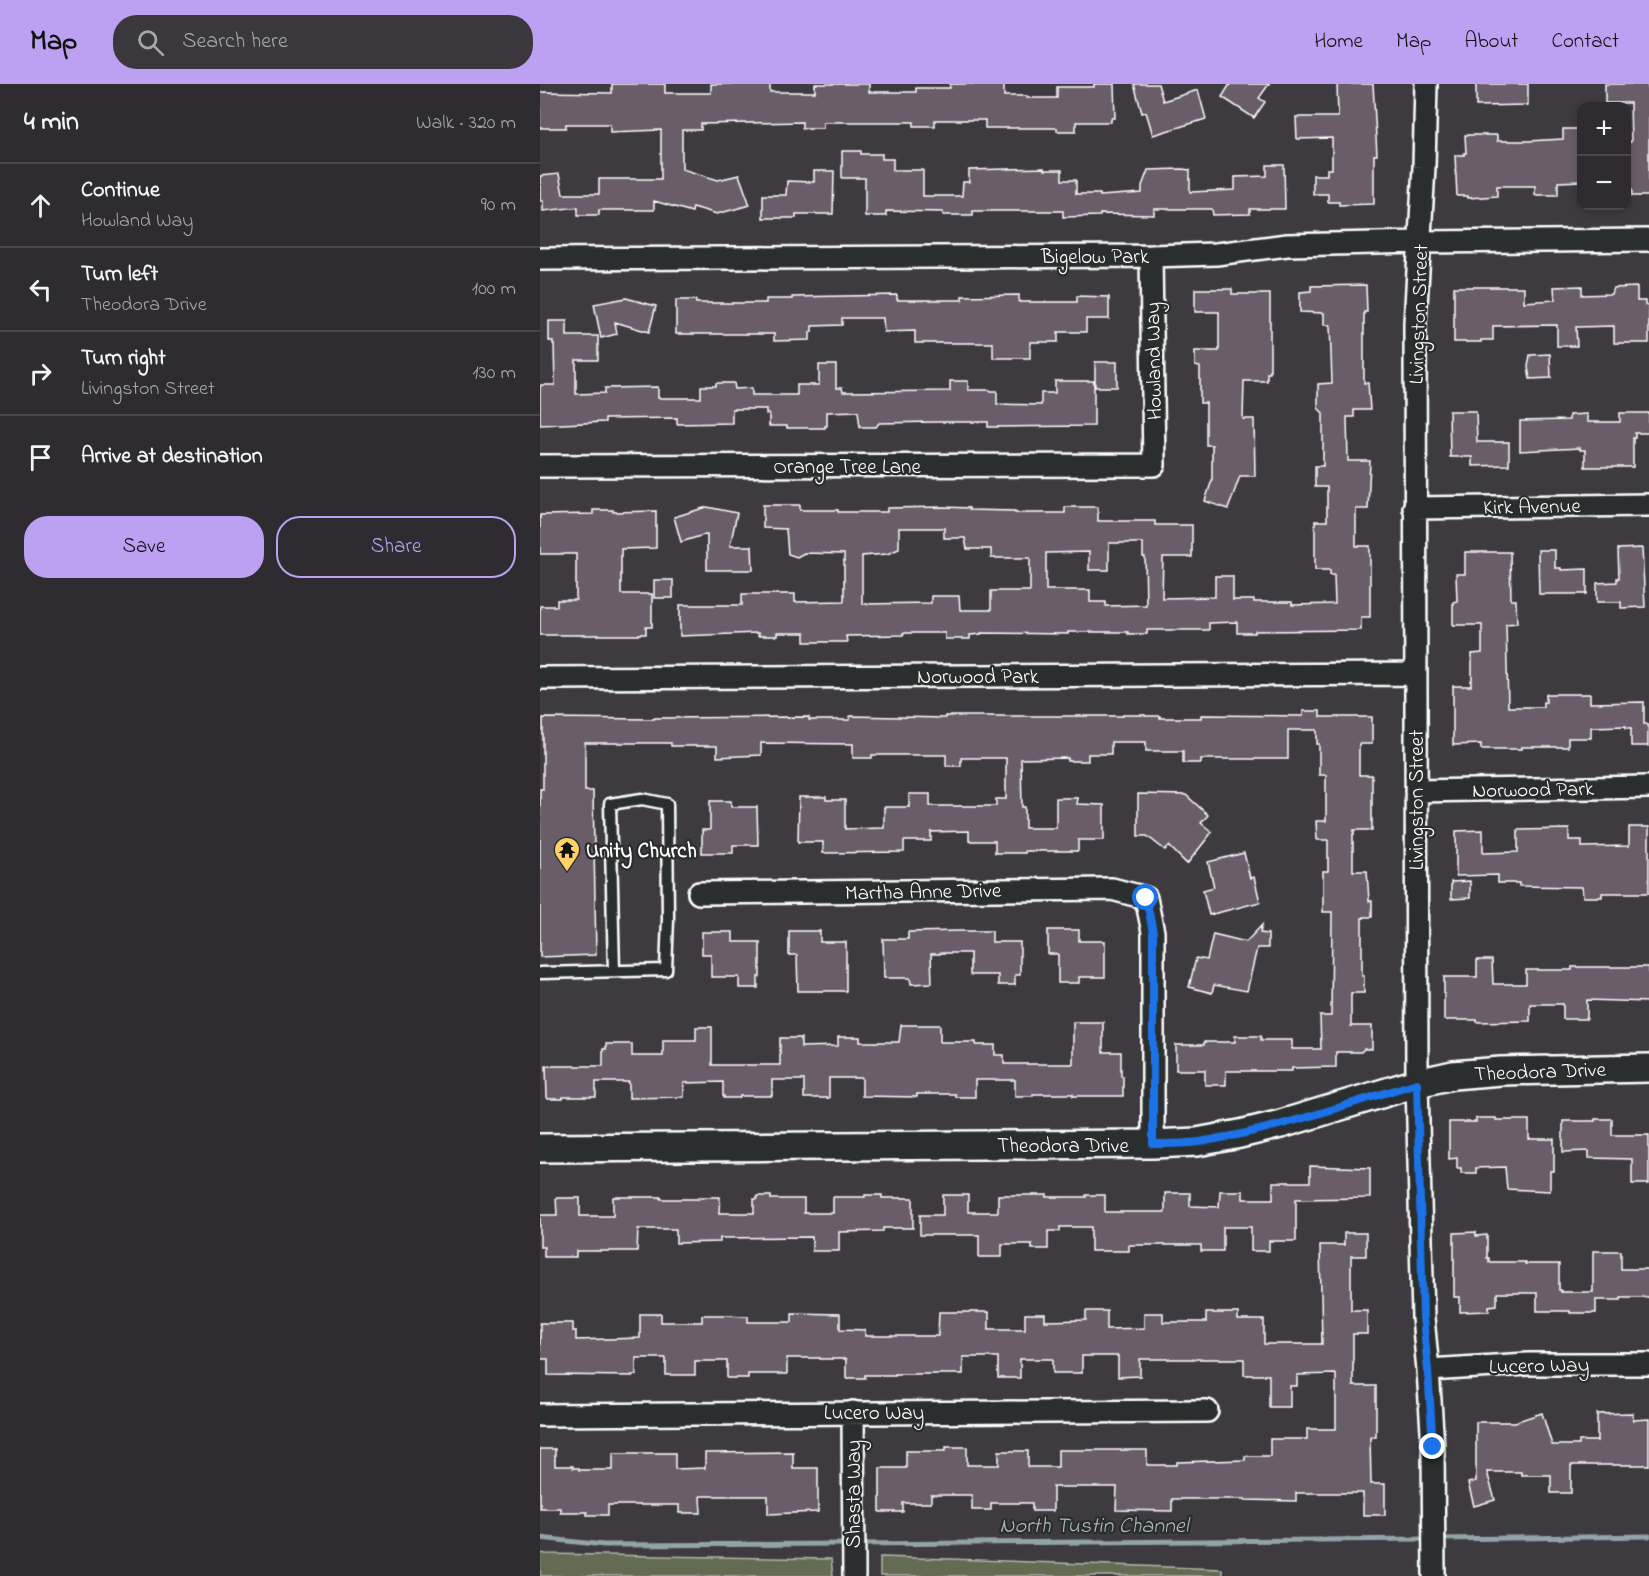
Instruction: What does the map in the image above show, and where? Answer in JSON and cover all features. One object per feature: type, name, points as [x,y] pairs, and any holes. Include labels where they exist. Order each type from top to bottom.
[{"type":"street","name":"Livingston Street","points":[[1426,84],[1424,167],[1414,323],[1417,1083],[1423,1318],[1433,1447],[1434,1576]]},
{"type":"street","name":"Bigelow Park","points":[[540,259],[1151,256],[1216,254],[1287,245],[1649,240]]},
{"type":"street","name":"Howland Way","points":[[1151,256],[1154,465]]},
{"type":"street","name":"Orange Tree Lane","points":[[540,466],[1154,465]]},
{"type":"street","name":"Kirk Avenue","points":[[1414,508],[1649,505]]},
{"type":"street","name":"Norwood Park","points":[[540,678],[1415,674]]},
{"type":"street","name":"Norwood Park","points":[[1416,791],[1649,787]]},
{"type":"street","name":"Martha Anne Drive","points":[[699,893],[1112,889],[1146,898],[1153,932],[1153,1144]]},
{"type":"street","name":"Theodora Drive","points":[[540,1148],[1197,1142],[1281,1124],[1453,1074],[1649,1068]]},
{"type":"street","name":"Lucero Way","points":[[1428,1370],[1528,1364],[1649,1364]]},
{"type":"street","name":"Lucero Way","points":[[540,1415],[1207,1411]]},
{"type":"street","name":"Shasta Way","points":[[853,1412],[854,1570]]},
{"type":"lane","points":[[540,973],[666,970],[667,804],[642,799],[610,804],[614,971]]},
{"type":"green space","points":[[540,1553],[831,1559],[833,1576],[540,1576]]},
{"type":"green space","points":[[880,1557],[1222,1569],[1222,1576],[880,1576]]},
{"type":"building","points":[[612,84],[665,84],[665,93],[711,93],[711,84],[770,84],[770,92],[815,92],[815,84],[869,84],[869,92],[916,92],[916,88],[950,88],[950,84],[1004,84],[1004,96],[1057,98],[1057,87],[1094,87],[1094,84],[1114,84],[1115,118],[1111,118],[1111,122],[1076,122],[1076,131],[1057,131],[1057,128],[985,128],[985,120],[935,120],[935,126],[914,126],[914,122],[823,122],[823,128],[802,128],[802,122],[701,124],[701,130],[682,130],[682,169],[718,180],[739,175],[750,205],[717,214],[693,207],[692,212],[654,201],[654,210],[599,210],[599,215],[578,215],[578,207],[543,211],[543,201],[540,201],[540,176],[559,174],[563,194],[599,194],[599,179],[661,179],[661,130],[610,132],[610,124],[566,124],[566,128],[540,128],[540,92],[612,93]]},
{"type":"building","points":[[1134,84],[1158,84],[1163,101],[1198,90],[1206,119],[1153,135],[1146,112],[1142,113]]},
{"type":"building","points":[[1230,84],[1269,84],[1259,98],[1265,102],[1254,118],[1222,97]]},
{"type":"building","points":[[1337,84],[1373,84],[1377,155],[1374,155],[1374,204],[1339,205],[1339,202],[1328,202],[1328,194],[1313,194],[1313,175],[1327,175],[1327,169],[1332,169],[1332,138],[1297,139],[1296,117],[1338,117]]},
{"type":"building","points":[[1476,84],[1528,84],[1528,105],[1476,106]]},
{"type":"building","points":[[1605,84],[1647,84],[1649,91],[1649,196],[1632,196],[1631,102],[1605,102]]},
{"type":"building","points":[[1563,129],[1577,129],[1577,181],[1558,182],[1558,195],[1535,195],[1535,186],[1497,186],[1497,196],[1468,198],[1468,196],[1457,196],[1455,155],[1466,153],[1465,135],[1497,135],[1497,141],[1563,139]]},
{"type":"building","points":[[842,151],[882,154],[882,159],[893,159],[893,170],[923,170],[923,196],[962,196],[963,182],[969,182],[969,170],[1044,168],[1044,170],[1062,170],[1062,180],[1076,180],[1076,194],[1100,194],[1100,196],[1142,193],[1148,170],[1190,170],[1190,192],[1235,190],[1235,177],[1267,176],[1267,165],[1284,165],[1285,209],[1250,209],[1250,214],[1213,215],[1212,209],[1154,209],[1154,215],[1100,214],[1100,216],[1063,217],[1063,211],[973,211],[973,215],[943,215],[943,212],[886,211],[886,216],[865,216],[865,178],[842,178]]},
{"type":"building","points":[[814,171],[834,171],[833,214],[796,214],[796,218],[763,218],[763,195],[786,195],[787,181],[814,182]]},
{"type":"building","points":[[1366,285],[1364,383],[1368,383],[1370,410],[1354,410],[1354,417],[1347,417],[1348,461],[1370,461],[1368,509],[1356,509],[1356,546],[1370,546],[1370,617],[1361,617],[1361,630],[1237,633],[1237,622],[1209,623],[1209,630],[1147,630],[1147,634],[1128,634],[1128,632],[981,633],[970,635],[970,639],[945,639],[945,633],[846,636],[847,642],[805,642],[805,633],[777,633],[777,636],[758,636],[758,633],[680,636],[680,605],[742,605],[742,594],[795,594],[795,602],[844,601],[844,554],[804,553],[797,557],[788,554],[786,529],[763,528],[763,505],[800,505],[800,510],[838,510],[838,512],[887,512],[887,508],[944,507],[1015,511],[1015,513],[1065,513],[1065,507],[1098,507],[1098,521],[1155,521],[1155,525],[1192,525],[1192,557],[1163,557],[1162,598],[1215,597],[1215,576],[1233,576],[1233,600],[1292,602],[1292,605],[1335,604],[1334,575],[1330,575],[1330,570],[1315,570],[1315,521],[1327,521],[1327,487],[1315,487],[1315,466],[1323,466],[1323,413],[1318,408],[1318,384],[1332,383],[1330,325],[1324,325],[1324,313],[1300,312],[1300,292],[1311,291],[1311,286]],"holes":[[[899,528],[944,528],[944,538],[965,538],[967,549],[991,549],[991,558],[1030,558],[1030,591],[991,591],[991,610],[960,610],[959,596],[931,596],[931,603],[862,604],[862,556],[887,554],[899,549]],[[1109,543],[1143,543],[1146,605],[1106,606],[1106,602],[1090,602],[1090,590],[1046,590],[1046,553],[1089,552],[1089,570],[1109,570]]]},
{"type":"building","points":[[1582,286],[1582,295],[1611,294],[1613,288],[1637,287],[1637,301],[1645,301],[1645,305],[1649,305],[1649,343],[1614,343],[1614,326],[1576,327],[1577,346],[1557,346],[1557,325],[1493,326],[1493,340],[1454,342],[1454,287],[1524,287],[1524,302],[1555,300],[1554,287]]},
{"type":"building","points":[[1195,289],[1232,289],[1232,294],[1270,294],[1270,373],[1267,373],[1267,381],[1244,381],[1243,419],[1254,419],[1255,476],[1240,476],[1228,509],[1205,501],[1212,480],[1212,445],[1206,445],[1206,403],[1200,403],[1200,367],[1195,366],[1195,351],[1219,351],[1219,312],[1195,312]]},
{"type":"building","points":[[897,295],[897,300],[962,300],[962,296],[1019,295],[1019,302],[1077,302],[1077,296],[1109,297],[1109,319],[1086,319],[1086,332],[1058,332],[1058,342],[1030,342],[1030,358],[993,358],[993,343],[915,343],[915,331],[884,332],[883,318],[842,318],[842,325],[812,326],[810,340],[774,341],[774,334],[676,334],[676,300],[696,300],[696,303],[766,303],[766,299],[792,299],[792,297]]},
{"type":"building","points":[[626,298],[656,306],[649,332],[615,322],[617,334],[601,338],[594,304]]},
{"type":"building","points":[[549,321],[567,321],[567,336],[598,336],[598,360],[576,360],[576,394],[605,393],[605,388],[658,387],[658,398],[701,398],[701,386],[734,383],[735,389],[752,388],[752,395],[797,395],[797,385],[819,385],[819,365],[836,365],[836,388],[842,388],[843,392],[950,391],[950,381],[968,381],[968,390],[997,391],[997,404],[1041,405],[1041,393],[1055,393],[1055,381],[1094,381],[1094,426],[988,427],[988,422],[936,422],[879,423],[876,427],[860,427],[858,411],[827,412],[825,428],[787,428],[787,426],[769,426],[769,414],[766,414],[766,409],[732,409],[732,423],[677,424],[677,418],[605,419],[605,422],[540,425],[541,385],[555,385],[554,344],[553,341],[549,341]]},
{"type":"building","points":[[1550,354],[1551,378],[1530,379],[1528,367],[1530,355]]},
{"type":"building","points":[[1095,362],[1117,362],[1117,387],[1095,387]]},
{"type":"building","points":[[1449,411],[1476,411],[1477,442],[1509,442],[1509,465],[1472,466],[1472,457],[1450,457]]},
{"type":"building","points":[[1620,413],[1649,413],[1649,433],[1635,433],[1635,438],[1633,438],[1633,467],[1585,467],[1585,450],[1580,450],[1580,448],[1520,451],[1520,421],[1569,420],[1569,415],[1587,414],[1587,422],[1620,422]]},
{"type":"building","points":[[707,507],[737,513],[730,546],[752,546],[753,570],[707,570],[707,534],[681,542],[674,517]]},
{"type":"building","points":[[593,510],[656,511],[656,548],[621,549],[621,594],[652,594],[652,627],[646,627],[646,634],[639,635],[540,635],[540,606],[557,606],[557,600],[576,600],[576,554],[540,554],[540,515],[593,514]]},
{"type":"building","points":[[1642,548],[1645,607],[1621,608],[1621,602],[1597,602],[1597,583],[1617,582],[1619,578],[1618,549]]},
{"type":"building","points":[[1538,550],[1555,550],[1555,568],[1561,568],[1561,570],[1587,569],[1587,594],[1539,594]]},
{"type":"building","points":[[1465,552],[1510,552],[1511,600],[1516,600],[1517,623],[1506,624],[1508,707],[1543,707],[1546,694],[1590,694],[1590,703],[1644,702],[1644,724],[1648,724],[1648,746],[1631,746],[1631,728],[1626,728],[1626,726],[1591,727],[1591,738],[1568,738],[1568,747],[1481,749],[1481,744],[1453,745],[1453,686],[1471,686],[1472,654],[1482,653],[1482,625],[1453,625],[1453,602],[1457,601],[1456,574],[1465,574]]},
{"type":"building","points":[[654,580],[673,580],[673,598],[654,598]]},
{"type":"building","points":[[1303,711],[1320,711],[1320,717],[1372,717],[1372,744],[1359,744],[1359,775],[1372,775],[1372,830],[1354,830],[1353,871],[1367,871],[1372,917],[1362,918],[1364,993],[1351,993],[1351,1026],[1372,1026],[1372,1049],[1364,1049],[1361,1052],[1336,1052],[1336,1067],[1292,1068],[1292,1071],[1226,1071],[1226,1085],[1205,1085],[1205,1070],[1176,1070],[1176,1045],[1235,1042],[1235,1036],[1261,1036],[1261,1040],[1292,1040],[1292,1049],[1321,1049],[1320,1016],[1331,1016],[1332,912],[1323,912],[1323,871],[1328,871],[1328,840],[1317,840],[1316,821],[1326,821],[1326,775],[1319,775],[1317,730],[1288,730],[1288,759],[1201,759],[1201,763],[1183,763],[1183,751],[1146,751],[1146,742],[1111,742],[1111,754],[1088,754],[1088,761],[1068,761],[1068,758],[1021,759],[1025,828],[1056,828],[1056,798],[1078,798],[1077,804],[1104,805],[1104,840],[1078,840],[1078,851],[1025,851],[1025,853],[995,853],[995,841],[969,841],[969,831],[931,832],[931,841],[904,841],[904,852],[823,853],[823,842],[798,842],[799,797],[845,800],[845,829],[884,828],[884,807],[909,807],[909,794],[930,794],[930,806],[996,806],[996,799],[1006,799],[1006,758],[961,758],[961,766],[946,766],[946,755],[872,755],[872,758],[853,758],[853,744],[761,743],[761,755],[717,757],[717,746],[671,746],[671,743],[585,743],[585,791],[593,791],[596,955],[540,957],[540,789],[543,789],[543,718],[809,717],[809,720],[850,720],[850,716],[945,718],[945,716],[1145,715],[1160,716],[1160,718],[1201,718],[1201,715],[1303,716]]},
{"type":"building","points":[[1138,794],[1186,795],[1208,815],[1201,823],[1212,832],[1187,864],[1169,846],[1165,850],[1147,836],[1138,836]]},
{"type":"building","points":[[710,801],[731,801],[731,807],[757,807],[758,845],[733,845],[733,853],[702,853],[702,830],[710,830]]},
{"type":"building","points":[[1629,827],[1649,827],[1649,893],[1602,893],[1602,897],[1583,897],[1582,887],[1519,886],[1519,883],[1498,883],[1498,875],[1456,876],[1456,831],[1483,830],[1483,853],[1518,852],[1518,830],[1569,829],[1569,840],[1582,840],[1582,847],[1629,846]]},
{"type":"building","points":[[1244,853],[1250,878],[1254,877],[1260,902],[1209,915],[1203,890],[1214,887],[1208,862]]},
{"type":"building","points":[[1470,881],[1470,898],[1451,899],[1451,882]]},
{"type":"building","points":[[1262,925],[1260,933],[1268,934],[1268,948],[1257,948],[1247,991],[1214,985],[1212,993],[1189,987],[1196,958],[1207,960],[1213,934],[1246,942]]},
{"type":"building","points":[[1048,930],[1079,930],[1079,941],[1105,941],[1105,977],[1079,977],[1079,983],[1058,983],[1058,954],[1048,954]]},
{"type":"building","points":[[789,931],[820,931],[820,942],[846,942],[846,991],[798,991],[797,955],[789,955]]},
{"type":"building","points":[[992,931],[992,942],[1020,942],[1020,975],[1015,975],[1015,985],[998,985],[998,975],[970,975],[970,953],[931,954],[932,983],[911,984],[910,978],[884,978],[883,939],[908,939],[908,932]]},
{"type":"building","points":[[702,932],[733,932],[733,942],[760,942],[758,988],[739,988],[739,977],[711,977],[711,954],[702,954]]},
{"type":"building","points":[[1477,960],[1492,960],[1493,984],[1526,984],[1526,970],[1572,970],[1572,967],[1649,967],[1649,1002],[1587,1000],[1587,1019],[1563,1019],[1563,1004],[1530,1004],[1530,1021],[1444,1020],[1444,977],[1477,977]]},
{"type":"building","points":[[1073,1022],[1103,1022],[1103,1052],[1121,1052],[1123,1096],[1033,1094],[1033,1096],[1015,1096],[1015,1080],[975,1080],[975,1097],[955,1097],[955,1094],[917,1094],[917,1097],[862,1096],[862,1078],[829,1078],[829,1098],[804,1098],[804,1080],[772,1080],[772,1096],[724,1098],[723,1082],[684,1083],[684,1097],[629,1098],[629,1082],[596,1082],[596,1097],[548,1099],[547,1097],[546,1066],[603,1066],[603,1049],[606,1049],[606,1044],[632,1044],[632,1056],[663,1056],[663,1040],[696,1040],[696,1027],[712,1027],[712,1065],[780,1065],[780,1038],[801,1038],[801,1047],[838,1046],[838,1037],[860,1037],[860,1042],[899,1042],[901,1025],[940,1025],[940,1042],[976,1042],[976,1045],[995,1045],[995,1055],[1004,1055],[1004,1064],[1073,1064]]},
{"type":"building","points":[[1476,1118],[1529,1120],[1529,1139],[1554,1139],[1554,1171],[1550,1171],[1550,1191],[1507,1189],[1505,1167],[1476,1168],[1476,1173],[1461,1173],[1461,1168],[1457,1168],[1457,1158],[1449,1159],[1449,1122],[1476,1122]]},
{"type":"building","points":[[1595,1119],[1612,1119],[1612,1135],[1649,1135],[1649,1184],[1632,1184],[1632,1159],[1589,1158],[1589,1151],[1563,1152],[1563,1121],[1595,1121]]},
{"type":"building","points":[[1310,1166],[1370,1168],[1370,1198],[1296,1199],[1296,1241],[1269,1241],[1269,1251],[1251,1251],[1251,1227],[1223,1227],[1223,1251],[1201,1251],[1201,1245],[1129,1245],[1129,1251],[1091,1251],[1091,1227],[1060,1227],[1060,1231],[1048,1231],[1048,1249],[1032,1249],[1032,1244],[1002,1244],[1002,1257],[979,1257],[979,1235],[920,1235],[920,1215],[943,1215],[943,1195],[968,1195],[968,1212],[998,1212],[998,1195],[1086,1197],[1086,1195],[1105,1195],[1105,1212],[1165,1212],[1165,1193],[1190,1193],[1190,1206],[1219,1207],[1220,1191],[1243,1191],[1243,1199],[1273,1199],[1273,1182],[1310,1182]]},
{"type":"building","points":[[865,1195],[882,1195],[882,1198],[913,1198],[913,1228],[839,1232],[839,1251],[812,1251],[812,1237],[720,1238],[720,1242],[676,1243],[676,1229],[638,1229],[637,1251],[576,1251],[576,1257],[544,1257],[544,1247],[540,1247],[540,1215],[557,1215],[556,1198],[580,1198],[580,1216],[613,1216],[613,1197],[699,1199],[699,1197],[720,1197],[719,1213],[754,1213],[754,1199],[757,1199],[757,1196],[771,1196],[771,1199],[804,1199],[804,1213],[833,1213],[833,1197],[865,1197]]},
{"type":"building","points":[[1476,1232],[1476,1236],[1487,1235],[1489,1262],[1559,1264],[1559,1290],[1561,1292],[1593,1292],[1593,1251],[1621,1251],[1621,1269],[1649,1269],[1649,1297],[1596,1300],[1596,1313],[1570,1313],[1570,1311],[1537,1311],[1537,1293],[1497,1293],[1497,1305],[1489,1306],[1489,1311],[1460,1312],[1460,1297],[1454,1297],[1454,1233]]},
{"type":"building","points":[[1344,1233],[1366,1233],[1366,1256],[1351,1256],[1351,1310],[1367,1310],[1367,1334],[1353,1334],[1353,1386],[1376,1386],[1376,1437],[1370,1437],[1371,1484],[1385,1484],[1385,1515],[1363,1515],[1363,1493],[1296,1493],[1296,1501],[1172,1499],[1172,1511],[1116,1510],[1117,1487],[1053,1487],[1053,1511],[1032,1511],[1032,1503],[991,1503],[991,1510],[972,1510],[972,1495],[931,1495],[931,1503],[903,1503],[903,1512],[880,1512],[880,1468],[906,1468],[906,1451],[946,1451],[946,1447],[967,1447],[967,1465],[999,1465],[999,1451],[1028,1451],[1028,1467],[1058,1467],[1058,1450],[1147,1450],[1147,1465],[1177,1465],[1177,1462],[1245,1460],[1245,1456],[1270,1456],[1270,1439],[1307,1439],[1307,1429],[1336,1429],[1336,1374],[1297,1375],[1297,1386],[1290,1386],[1290,1407],[1269,1407],[1269,1375],[1244,1375],[1244,1359],[1140,1359],[1140,1376],[1118,1377],[1118,1356],[1082,1356],[1082,1373],[1053,1373],[1053,1359],[1020,1359],[1020,1378],[998,1378],[998,1357],[963,1357],[963,1374],[865,1375],[865,1378],[846,1378],[846,1359],[787,1358],[787,1374],[748,1374],[748,1378],[727,1378],[727,1361],[695,1361],[695,1375],[666,1375],[666,1358],[636,1358],[636,1375],[632,1376],[548,1375],[548,1359],[540,1359],[540,1323],[573,1323],[576,1340],[640,1338],[640,1314],[661,1314],[661,1322],[702,1322],[702,1315],[722,1315],[748,1316],[748,1322],[792,1322],[792,1313],[840,1314],[840,1329],[865,1330],[865,1336],[938,1336],[939,1312],[989,1312],[989,1329],[1025,1329],[1025,1314],[1045,1314],[1045,1321],[1086,1320],[1086,1311],[1107,1311],[1107,1329],[1144,1328],[1144,1313],[1163,1313],[1163,1322],[1206,1322],[1206,1313],[1238,1313],[1238,1320],[1264,1320],[1264,1344],[1322,1344],[1320,1245],[1344,1245]]},
{"type":"building","points":[[1542,1413],[1552,1445],[1579,1445],[1579,1441],[1597,1441],[1597,1414],[1633,1413],[1633,1420],[1649,1419],[1649,1465],[1571,1465],[1571,1493],[1551,1493],[1551,1475],[1487,1472],[1495,1500],[1474,1506],[1468,1483],[1476,1481],[1476,1422],[1515,1422]]},
{"type":"building","points":[[540,1449],[555,1449],[555,1466],[573,1466],[579,1470],[613,1470],[613,1453],[675,1453],[675,1469],[705,1468],[705,1453],[793,1452],[793,1468],[818,1468],[818,1512],[768,1514],[768,1496],[700,1496],[701,1513],[679,1513],[679,1505],[608,1505],[608,1515],[587,1515],[587,1512],[560,1512],[560,1508],[540,1508]]},
{"type":"waterway","name":"North Tustin Channel","points":[[1438,1539],[1649,1536]]},
{"type":"waterway","name":"North Tustin Channel","points":[[540,1538],[604,1545],[850,1544]]},
{"type":"waterway","name":"North Tustin Channel","points":[[859,1544],[1429,1539]]},
{"type":"place","name":"Unity Church","points":[[567,873]]},
{"type":"route","points":[[1146,898],[1153,932],[1153,1144],[1197,1142],[1240,1134],[1417,1083],[1423,1318],[1433,1447]]}]
